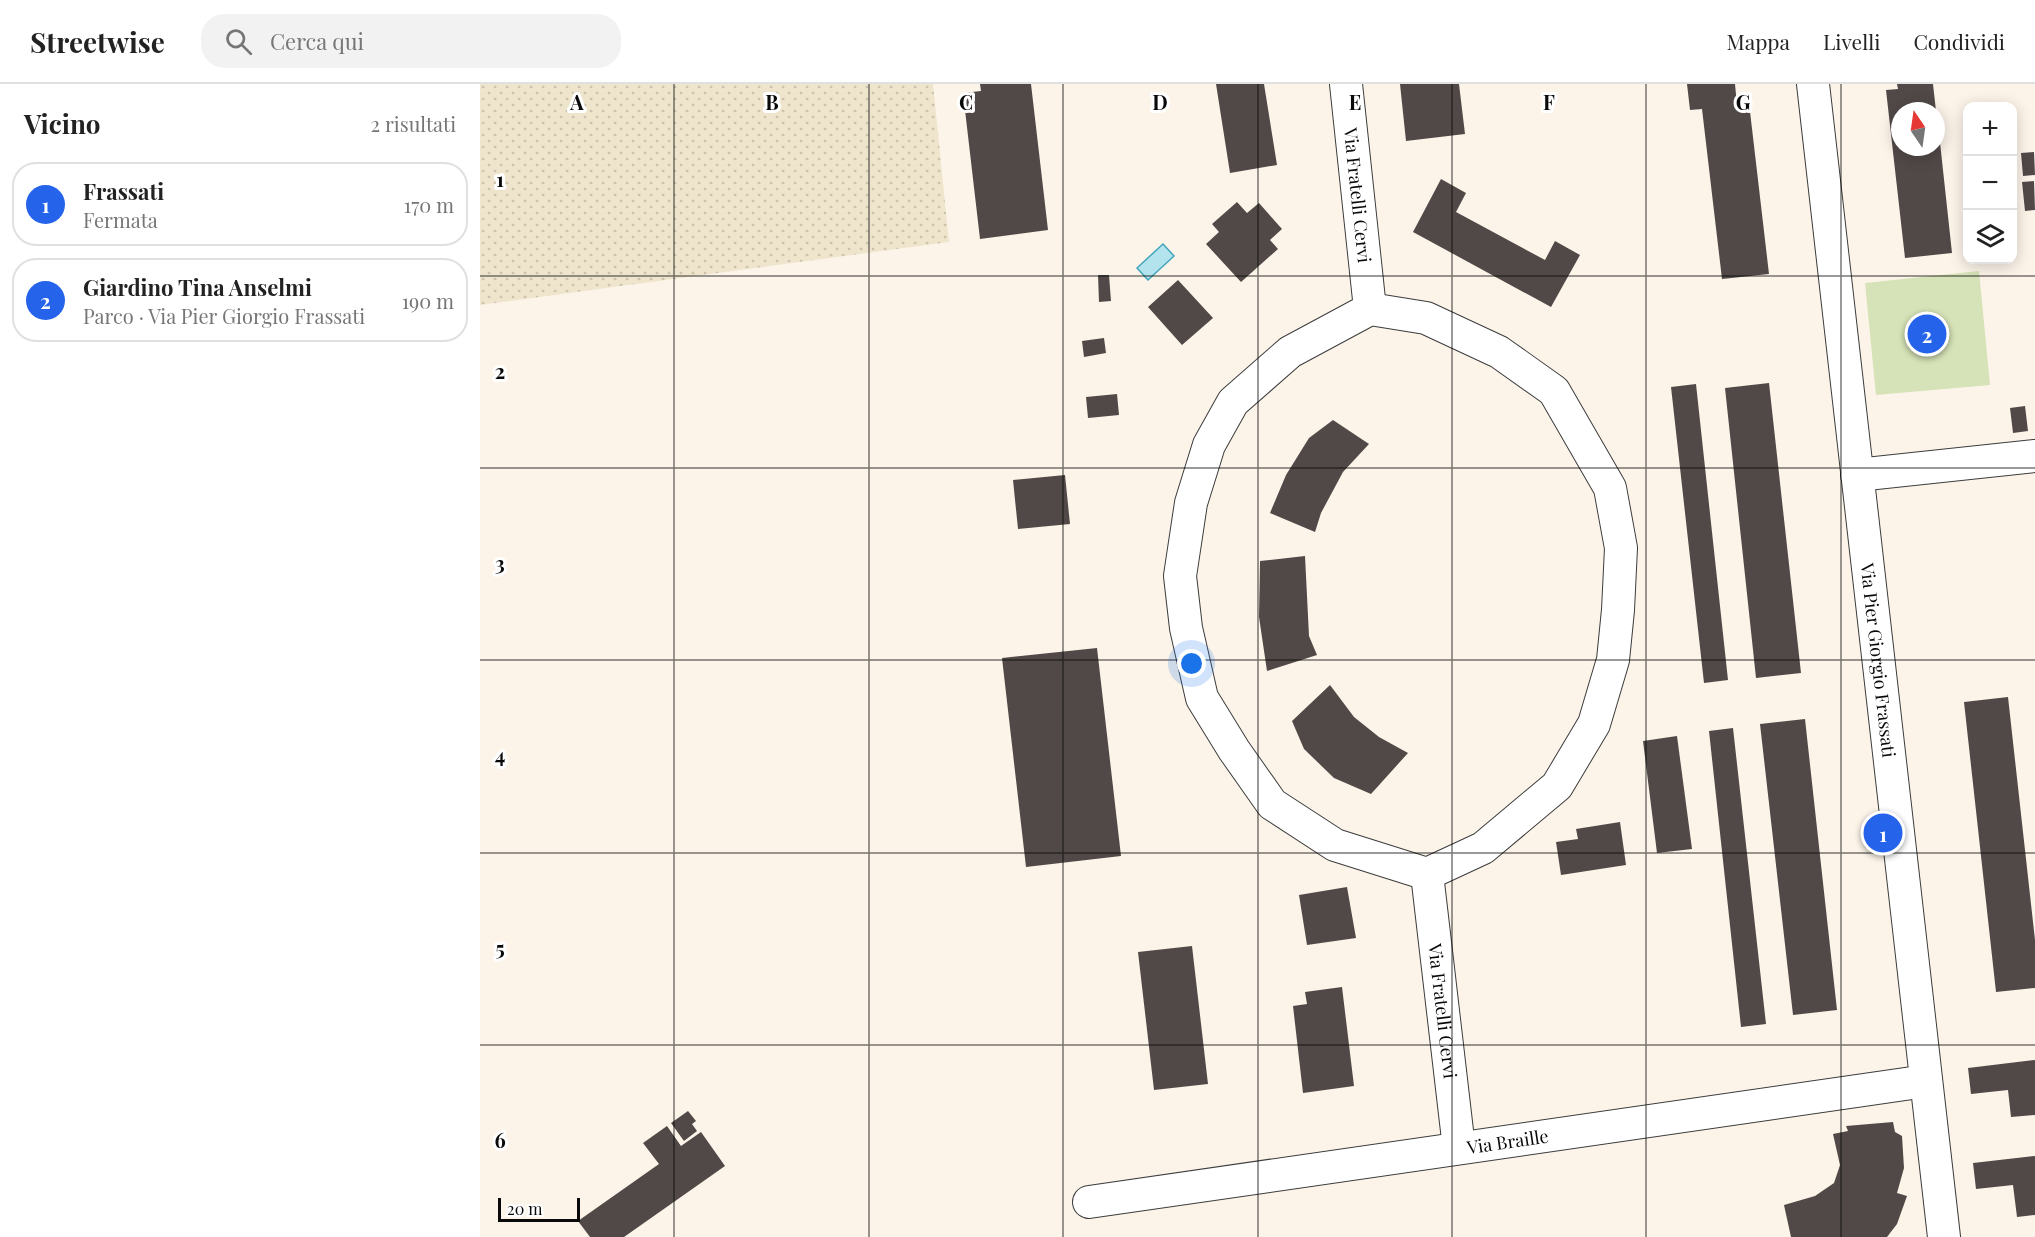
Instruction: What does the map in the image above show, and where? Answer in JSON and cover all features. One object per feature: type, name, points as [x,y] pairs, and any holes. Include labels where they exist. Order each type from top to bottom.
[{"type":"street","name":"Via Fratelli Cervi","points":[[1346,84],[1370,309]]},
{"type":"street","name":"Via Pier Giorgio Frassati","points":[[1813,84],[1944,1237]]},
{"type":"street","points":[[1370,309],[1426,318],[1499,352],[1554,391],[1610,488],[1621,548],[1613,660],[1594,724],[1557,786],[1483,848],[1426,873],[1335,845],[1272,804],[1234,750],[1202,698],[1186,628],[1180,576],[1191,502],[1209,445],[1233,402],[1290,352],[1370,309]]},
{"type":"street","points":[[1857,475],[2035,456]]},
{"type":"street","name":"Via Fratelli Cervi","points":[[1426,873],[1459,1148]]},
{"type":"street","name":"Via Braille","points":[[1089,1202],[1926,1081]]},
{"type":"shaded area","points":[[480,84],[933,84],[949,242],[480,305]]},
{"type":"green space","points":[[1979,271],[1990,385],[1876,395],[1865,283]]},
{"type":"water","points":[[1163,244],[1174,256],[1148,280],[1137,268]]},
{"type":"building","points":[[980,84],[1031,84],[1048,230],[980,239],[963,93],[981,91]]},
{"type":"building","points":[[1216,84],[1264,84],[1277,165],[1230,173]]},
{"type":"building","points":[[1400,84],[1459,84],[1465,134],[1406,141]]},
{"type":"building","points":[[1687,84],[1735,84],[1737,105],[1749,103],[1769,274],[1722,279],[1702,109],[1690,110]]},
{"type":"building","points":[[1897,84],[1933,84],[1935,102],[1891,102],[1891,134],[1886,90],[1898,89]]},
{"type":"building","points":[[2034,152],[2035,175],[2023,176],[2021,153]]},
{"type":"building","points":[[1893,156],[1941,156],[1952,253],[1905,258]]},
{"type":"building","points":[[1441,179],[1466,193],[1456,212],[1545,260],[1555,241],[1580,255],[1551,307],[1413,232]]},
{"type":"building","points":[[2034,181],[2035,210],[2025,211],[2022,182]]},
{"type":"building","points":[[1237,202],[1247,213],[1259,203],[1282,229],[1270,240],[1278,249],[1241,282],[1206,244],[1219,232],[1212,224]]},
{"type":"building","points":[[1098,275],[1109,275],[1111,301],[1099,302]]},
{"type":"building","points":[[1178,280],[1213,318],[1182,345],[1148,307]]},
{"type":"building","points":[[1104,338],[1106,353],[1084,357],[1082,341]]},
{"type":"building","points":[[1769,383],[1801,673],[1756,678],[1725,388]]},
{"type":"building","points":[[1696,384],[1728,680],[1704,683],[1671,387]]},
{"type":"building","points":[[1117,394],[1119,415],[1088,418],[1086,397]]},
{"type":"building","points":[[2025,406],[2028,431],[2013,433],[2010,408]]},
{"type":"building","points":[[1333,420],[1369,444],[1343,472],[1321,513],[1315,532],[1270,513],[1286,475],[1309,438]]},
{"type":"building","points":[[1065,475],[1070,524],[1018,529],[1013,480]]},
{"type":"building","points":[[1305,556],[1309,636],[1317,655],[1267,671],[1259,617],[1260,561]]},
{"type":"building","points":[[1097,648],[1121,856],[1026,867],[1002,658]]},
{"type":"building","points":[[1330,685],[1354,717],[1379,737],[1408,753],[1371,794],[1334,778],[1304,749],[1292,721]]},
{"type":"building","points":[[2008,697],[2035,940],[2035,988],[1996,992],[1964,702]]},
{"type":"building","points":[[1805,719],[1837,1010],[1793,1015],[1760,724]]},
{"type":"building","points":[[1733,728],[1766,1024],[1741,1027],[1709,731]]},
{"type":"building","points":[[1677,736],[1692,849],[1657,853],[1643,741]]},
{"type":"building","points":[[1620,822],[1626,865],[1561,875],[1556,842],[1578,839],[1576,829]]},
{"type":"building","points":[[1347,887],[1356,938],[1307,945],[1299,895]]},
{"type":"building","points":[[1192,946],[1208,1084],[1154,1090],[1138,952]]},
{"type":"building","points":[[1342,987],[1354,1086],[1303,1093],[1293,1006],[1307,1004],[1305,992]]},
{"type":"building","points":[[2035,1060],[2035,1115],[2011,1117],[2008,1090],[1971,1094],[1968,1068]]},
{"type":"building","points":[[688,1111],[696,1121],[692,1124],[697,1131],[684,1141],[671,1123]]},
{"type":"building","points":[[1893,1122],[1895,1132],[1902,1136],[1904,1168],[1897,1193],[1907,1196],[1897,1224],[1887,1237],[1791,1237],[1784,1205],[1815,1196],[1834,1183],[1840,1165],[1833,1134],[1848,1131],[1846,1126]]},
{"type":"building","points":[[667,1126],[681,1146],[701,1132],[725,1166],[624,1237],[590,1237],[578,1221],[659,1164],[643,1143]]},
{"type":"building","points":[[2035,1156],[2035,1215],[2017,1217],[2013,1185],[1976,1189],[1973,1163]]},
{"type":"place","name":"Giardino Tina Anselmi","points":[[1927,334]]},
{"type":"place","name":"Frassati","points":[[1883,833]]}]
